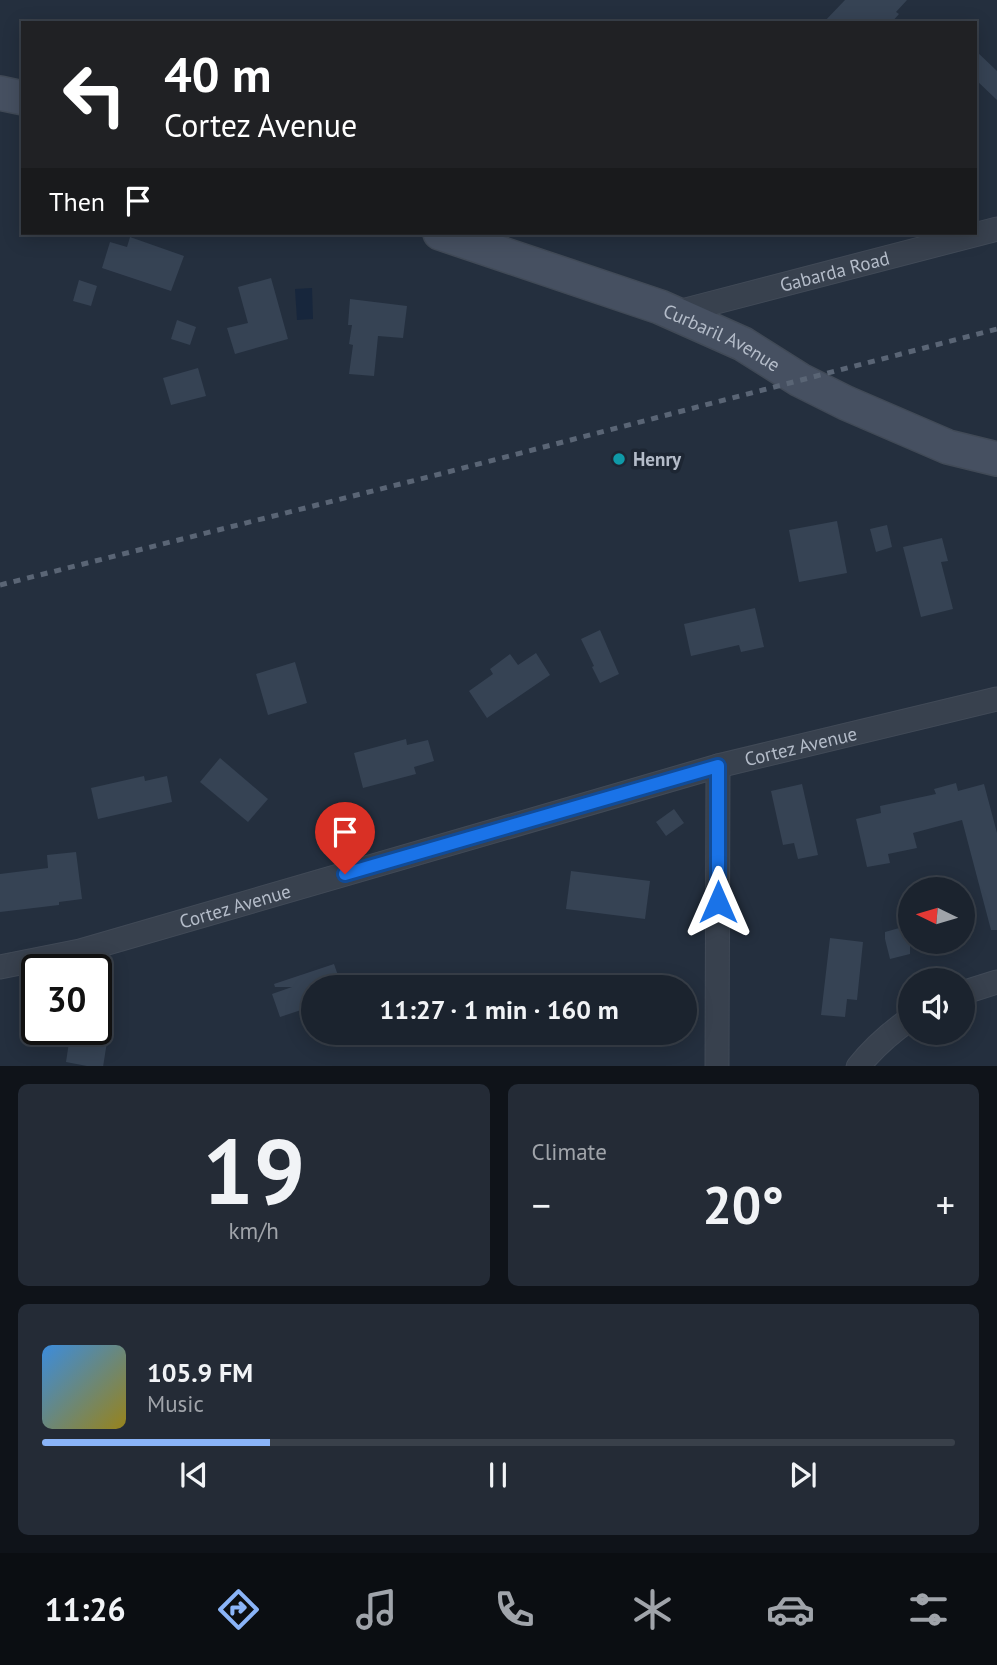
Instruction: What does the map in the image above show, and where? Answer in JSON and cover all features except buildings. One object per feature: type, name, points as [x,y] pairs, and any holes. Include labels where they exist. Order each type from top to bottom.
[{"type":"street","points":[[0,93],[21,98]]},
{"type":"street","name":"Gabarda Road","points":[[977,234],[997,229]]},
{"type":"street","name":"Curbaril Avenue","points":[[446,235],[660,307],[743,344],[800,380],[846,403],[948,447],[997,459]]},
{"type":"street","name":"Gabarda Road","points":[[674,313],[974,235]]},
{"type":"street","name":"Cortez Avenue","points":[[0,967],[80,951],[718,766],[997,699]]},
{"type":"street","points":[[717,1066],[718,766]]},
{"type":"street","points":[[975,989],[997,982]]},
{"type":"street","points":[[858,1066],[898,1027]]},
{"type":"water","points":[[312,288],[313,319],[297,320],[295,289]]},
{"type":"railway","points":[[0,585],[997,329]]},
{"type":"place","name":"Henry","points":[[619,459]]},
{"type":"route","points":[[345,874],[718,766],[718,902]]}]
